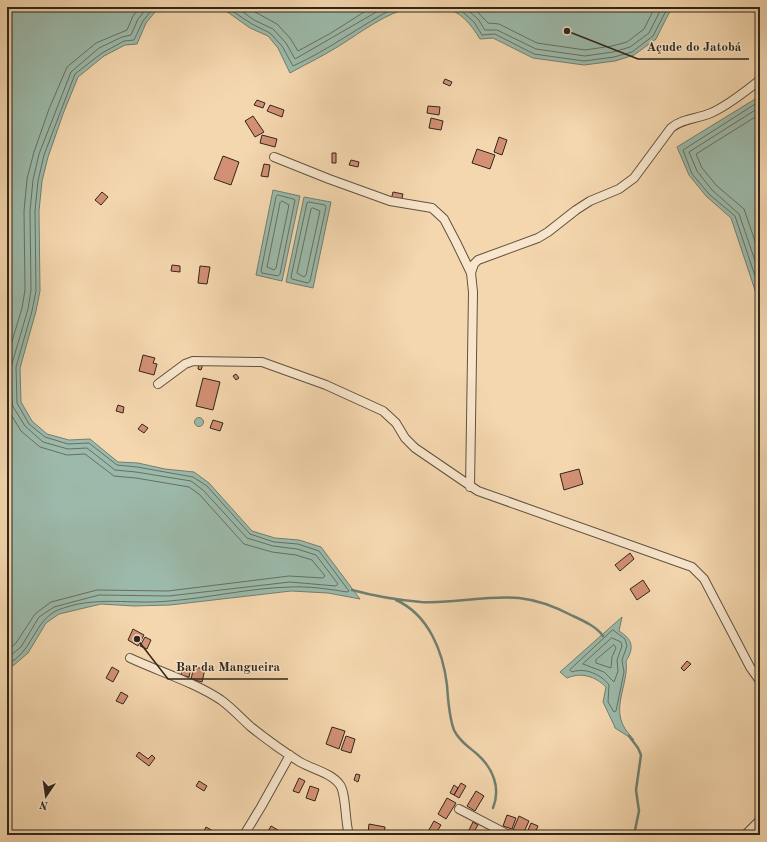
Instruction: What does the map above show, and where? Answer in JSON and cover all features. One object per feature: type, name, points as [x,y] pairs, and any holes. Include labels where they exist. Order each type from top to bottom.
[{"type":"street","points":[[470,486],[473,328],[471,273],[474,264],[478,260],[538,238],[590,201],[627,184],[634,178],[671,128],[677,123],[710,113],[729,103],[760,80]]},
{"type":"street","points":[[274,157],[328,179],[390,201],[432,208],[438,212],[449,228],[471,273]]},
{"type":"street","points":[[158,384],[185,364],[194,361],[257,361],[326,385],[383,411],[396,423],[405,438],[415,448],[470,486],[490,497],[692,567],[704,579],[760,681]]},
{"type":"street","points":[[130,658],[221,700],[252,727],[290,755],[340,784],[349,835]]},
{"type":"street","points":[[244,835],[290,755]]},
{"type":"street","points":[[459,809],[509,835]]},
{"type":"street","points":[[745,835],[760,820]]},
{"type":"water","points":[[7,7],[159,7],[146,23],[137,44],[125,45],[104,56],[78,77],[48,157],[42,181],[39,211],[40,291],[20,368],[21,402],[32,421],[47,434],[69,440],[90,439],[118,462],[138,463],[165,469],[194,472],[209,483],[252,531],[275,538],[299,540],[321,547],[360,599],[328,593],[291,591],[170,605],[134,606],[101,604],[59,614],[46,623],[28,653],[14,665],[7,668]]},
{"type":"water","points":[[216,7],[412,7],[383,18],[333,50],[290,73],[278,48],[268,36],[250,28],[226,11]]},
{"type":"water","points":[[441,7],[672,7],[656,39],[634,55],[615,61],[584,65],[533,58],[493,38],[480,39],[464,18],[454,11]]},
{"type":"water","points":[[760,96],[760,305],[731,218],[706,196],[689,175],[677,147]]},
{"type":"water","points":[[273,190],[300,196],[282,281],[256,275]]},
{"type":"water","points":[[304,197],[331,202],[313,288],[286,282]]},
{"type":"water","points":[[199,417],[204,422],[199,427],[194,422]]},
{"type":"water","points":[[622,617],[619,631],[629,640],[631,644],[631,652],[626,661],[625,677],[620,701],[620,717],[624,727],[634,740],[615,728],[603,702],[606,687],[602,683],[583,675],[567,678],[560,672]]},
{"type":"building","points":[[445,79],[452,82],[450,86],[443,83]]},
{"type":"building","points":[[257,100],[265,103],[263,108],[254,105]]},
{"type":"building","points":[[270,105],[284,110],[282,117],[267,111]]},
{"type":"building","points":[[428,106],[440,107],[439,115],[427,113]]},
{"type":"building","points":[[253,116],[264,132],[255,137],[245,121]]},
{"type":"building","points":[[431,118],[443,121],[441,130],[429,128]]},
{"type":"building","points":[[262,135],[277,139],[275,147],[260,143]]},
{"type":"building","points":[[499,137],[507,140],[502,155],[494,152]]},
{"type":"building","points":[[477,149],[495,155],[490,169],[472,163]]},
{"type":"building","points":[[332,153],[336,153],[336,163],[332,163]]},
{"type":"building","points":[[223,156],[239,162],[231,185],[214,179]]},
{"type":"building","points":[[351,160],[359,162],[358,167],[349,165]]},
{"type":"building","points":[[264,164],[270,165],[268,177],[261,176]]},
{"type":"building","points":[[102,192],[108,197],[101,205],[95,200]]},
{"type":"building","points":[[393,192],[403,194],[401,202],[391,200]]},
{"type":"building","points":[[172,265],[180,266],[180,272],[171,271]]},
{"type":"building","points":[[200,266],[210,267],[207,284],[198,283]]},
{"type":"building","points":[[143,355],[155,358],[153,363],[157,364],[154,375],[139,371]]},
{"type":"building","points":[[199,363],[203,364],[201,370],[198,369]]},
{"type":"building","points":[[236,374],[239,378],[236,380],[233,376]]},
{"type":"building","points":[[203,378],[220,382],[213,410],[196,406]]},
{"type":"building","points":[[118,405],[124,407],[123,413],[116,411]]},
{"type":"building","points":[[213,420],[223,423],[220,431],[210,428]]},
{"type":"building","points":[[142,424],[148,428],[144,433],[138,429]]},
{"type":"building","points":[[579,469],[583,484],[564,490],[560,474]]},
{"type":"building","points":[[630,553],[634,559],[620,571],[615,565]]},
{"type":"building","points":[[643,580],[650,591],[637,600],[630,589]]},
{"type":"building","points":[[133,629],[144,635],[138,646],[128,640]]},
{"type":"building","points":[[145,637],[151,640],[147,649],[140,646]]},
{"type":"building","points":[[687,661],[691,664],[684,671],[681,668]]},
{"type":"building","points":[[112,667],[119,671],[113,682],[106,678]]},
{"type":"building","points":[[183,667],[191,669],[189,677],[181,675]]},
{"type":"building","points":[[194,667],[205,669],[202,682],[191,679]]},
{"type":"building","points":[[121,692],[128,696],[123,704],[116,701]]},
{"type":"building","points":[[332,727],[345,731],[339,749],[326,744]]},
{"type":"building","points":[[346,736],[355,739],[351,753],[341,750]]},
{"type":"building","points":[[139,752],[148,759],[152,755],[155,758],[149,766],[136,756]]},
{"type":"building","points":[[356,774],[360,775],[358,782],[354,780]]},
{"type":"building","points":[[299,778],[305,781],[299,793],[293,791]]},
{"type":"building","points":[[199,781],[207,786],[204,791],[196,786]]},
{"type":"building","points":[[461,783],[466,786],[459,798],[454,795]]},
{"type":"building","points":[[454,785],[458,788],[454,795],[450,793]]},
{"type":"building","points":[[310,786],[319,789],[315,801],[306,798]]},
{"type":"building","points":[[476,791],[484,796],[475,811],[467,806]]},
{"type":"building","points":[[447,798],[456,803],[446,819],[438,814]]},
{"type":"building","points":[[507,815],[516,818],[512,829],[503,826]]},
{"type":"building","points":[[519,816],[529,821],[523,834],[513,830]]},
{"type":"building","points":[[434,821],[441,825],[435,835],[426,835]]},
{"type":"building","points":[[473,822],[478,825],[473,833],[469,830]]},
{"type":"building","points":[[531,823],[538,826],[534,835],[526,835]]},
{"type":"building","points":[[369,824],[385,827],[384,835],[368,833]]},
{"type":"building","points":[[271,826],[278,830],[275,835],[266,835]]},
{"type":"building","points":[[206,827],[213,831],[211,835],[202,835]]},
{"type":"building","points":[[144,831],[150,835],[141,835]]},
{"type":"building","points":[[331,832],[343,835],[330,835]]},
{"type":"waterway","points":[[352,590],[386,598],[421,602],[446,602],[507,597],[533,600],[547,604],[590,624],[603,636]]},
{"type":"waterway","points":[[396,600],[408,607],[426,625],[438,648],[445,672],[452,725],[461,741],[483,760],[491,772],[496,786],[493,808]]},
{"type":"waterway","points":[[629,736],[638,748],[641,755],[636,790],[639,811],[634,835]]},
{"type":"place","name":"Açude do Jatobá","points":[[567,31]]},
{"type":"place","name":"Bar da Mangueira","points":[[137,639]]}]
